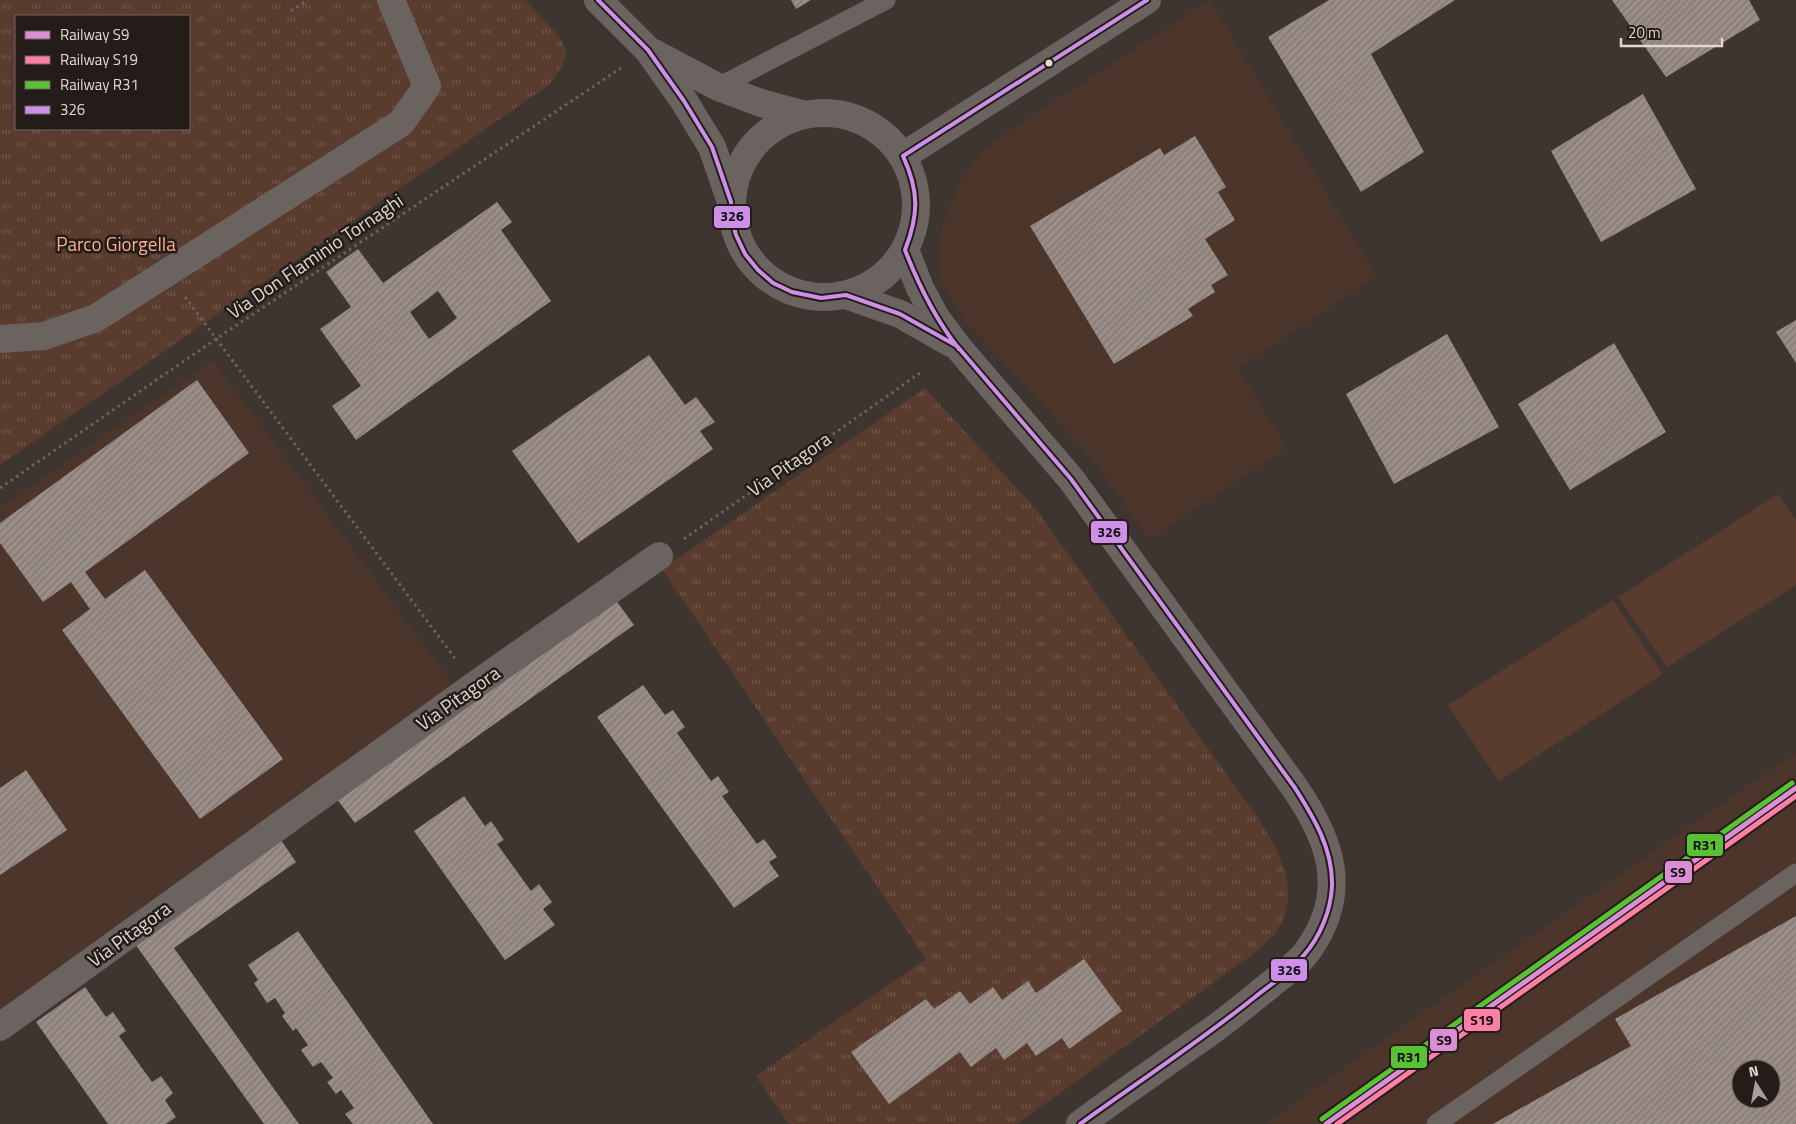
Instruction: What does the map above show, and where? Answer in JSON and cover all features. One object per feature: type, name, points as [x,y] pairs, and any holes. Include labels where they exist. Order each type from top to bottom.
[{"type":"street","points":[[0,339],[44,336],[96,318],[400,123],[427,86],[391,0]]},
{"type":"street","points":[[598,0],[648,50],[684,101],[712,147],[731,202]]},
{"type":"street","points":[[903,156],[1148,0]]},
{"type":"street","points":[[648,50],[718,87],[761,103],[804,115]]},
{"type":"street","points":[[831,113],[850,116],[869,124],[892,142],[903,156],[910,171],[917,196],[917,215],[913,233],[906,250],[889,272],[870,286],[846,295],[821,298],[792,292],[773,283],[758,270],[745,254],[736,235],[732,219],[731,202],[734,182],[742,163],[753,146],[768,132],[785,121],[804,115],[831,113]]},
{"type":"street","points":[[906,250],[920,288],[936,318],[957,346],[1072,479],[1313,814],[1323,836],[1330,861],[1332,888],[1328,908],[1321,930],[1308,951],[1290,969],[1229,1018],[1080,1124]]},
{"type":"street","points":[[846,295],[900,314],[957,346]]},
{"type":"street","name":"Via Pitagora","points":[[0,1026],[475,685],[659,556]]},
{"type":"lane","points":[[718,87],[886,0]]},
{"type":"lane","points":[[1436,1124],[1796,873]]},
{"type":"path","points":[[291,11],[308,0]]},
{"type":"path","name":"Via Don Flaminio Tornaghi","points":[[0,488],[216,339],[648,50]]},
{"type":"path","points":[[166,273],[475,685]]},
{"type":"path","name":"Via Pitagora","points":[[659,556],[920,373]]},
{"type":"shaded area","points":[[1210,0],[1377,276],[1238,368],[1287,448],[1149,539],[1093,460],[962,316],[945,290],[939,276],[937,256],[944,222],[959,182],[979,155],[1006,133]]},
{"type":"shaded area","points":[[213,360],[453,684],[0,1010],[0,508]]},
{"type":"shaded area","points":[[1796,752],[1796,1124],[1266,1124],[1426,1010]]},
{"type":"green space","name":"Parco Giorgella","points":[[0,0],[525,0],[560,37],[567,53],[560,70],[549,85],[0,465]]},
{"type":"green space","points":[[925,388],[1035,508],[1258,818],[1273,843],[1284,870],[1288,884],[1286,912],[1278,929],[1260,949],[1017,1124],[789,1124],[756,1076],[926,959],[662,569]]},
{"type":"green space","points":[[1778,494],[1796,520],[1796,585],[1667,667],[1618,597]]},
{"type":"green space","points":[[1613,600],[1663,674],[1499,781],[1448,705]]},
{"type":"building","points":[[791,0],[811,0],[796,9]]},
{"type":"building","points":[[1329,0],[1455,0],[1371,54],[1424,152],[1361,192],[1268,37]]},
{"type":"building","points":[[1612,0],[1749,0],[1760,20],[1666,77]]},
{"type":"building","points":[[1643,94],[1696,189],[1601,242],[1551,151]]},
{"type":"building","points":[[1195,136],[1226,187],[1218,192],[1235,220],[1205,239],[1228,275],[1211,285],[1215,292],[1188,309],[1193,316],[1114,364],[1030,226],[1160,148],[1164,155]]},
{"type":"building","points":[[497,202],[512,222],[501,230],[551,301],[356,440],[332,406],[361,386],[320,329],[351,307],[326,272],[358,249],[383,283]],"holes":[[[438,291],[457,318],[429,339],[410,312]]]},
{"type":"building","points":[[1796,320],[1796,363],[1776,332]]},
{"type":"building","points":[[1447,334],[1499,427],[1394,484],[1346,394]]},
{"type":"building","points":[[1614,343],[1666,432],[1570,490],[1518,404]]},
{"type":"building","points":[[649,355],[685,405],[696,397],[715,422],[700,431],[713,449],[578,543],[512,451]]},
{"type":"building","points":[[197,380],[249,453],[85,572],[105,599],[145,570],[283,759],[200,819],[62,630],[90,609],[71,582],[43,602],[0,543],[0,523]]},
{"type":"building","points":[[615,599],[634,625],[355,823],[336,798]]},
{"type":"building","points":[[643,685],[665,715],[673,710],[685,727],[677,733],[711,781],[718,776],[729,792],[722,796],[757,844],[764,839],[777,857],[769,862],[779,876],[734,908],[597,717]]},
{"type":"building","points":[[26,770],[67,830],[0,875],[0,788]]},
{"type":"building","points":[[464,796],[485,826],[491,821],[504,840],[497,844],[531,891],[539,884],[552,902],[543,909],[555,925],[505,960],[414,831]]},
{"type":"building","points":[[281,840],[296,862],[174,948],[299,1124],[264,1124],[135,944]]},
{"type":"building","points":[[1796,916],[1796,1124],[1493,1124],[1631,1046],[1615,1019]]},
{"type":"building","points":[[298,931],[433,1124],[353,1124],[345,1114],[354,1108],[341,1090],[336,1094],[327,1082],[333,1078],[321,1062],[313,1067],[301,1050],[308,1045],[296,1028],[293,1031],[282,1016],[285,1013],[275,998],[267,1003],[254,983],[258,980],[248,965]]},
{"type":"building","points":[[1084,959],[1122,1011],[1069,1049],[1062,1038],[1036,1056],[1027,1043],[1004,1060],[996,1048],[971,1067],[960,1052],[889,1104],[851,1052],[926,999],[934,1009],[960,991],[970,1004],[993,987],[1002,1000],[1028,981],[1036,993]]},
{"type":"building","points":[[85,987],[106,1017],[113,1012],[126,1031],[119,1036],[152,1082],[161,1076],[173,1093],[165,1100],[176,1117],[166,1124],[108,1124],[36,1022]]},
{"type":"rail line","name":"R31","points":[[1322,1119],[1792,783]]},
{"type":"rail line","name":"S9","points":[[1326,1124],[1796,788]]},
{"type":"rail line","name":"S19","points":[[1337,1124],[1796,796]]},
{"type":"transit line","name":"326","points":[[598,0],[648,50],[684,101],[712,147],[731,202],[732,219],[736,235],[745,254],[758,270],[773,283],[792,292],[821,298],[846,295],[900,314],[957,346],[1071,479],[1295,788],[1321,834],[1329,859],[1332,886],[1324,923],[1310,948],[1287,972],[1234,1014],[1080,1124]]},
{"type":"transit line","name":"326","points":[[959,349],[942,326],[928,302],[905,250],[913,225],[915,203],[912,180],[903,156],[1147,0]]}]
